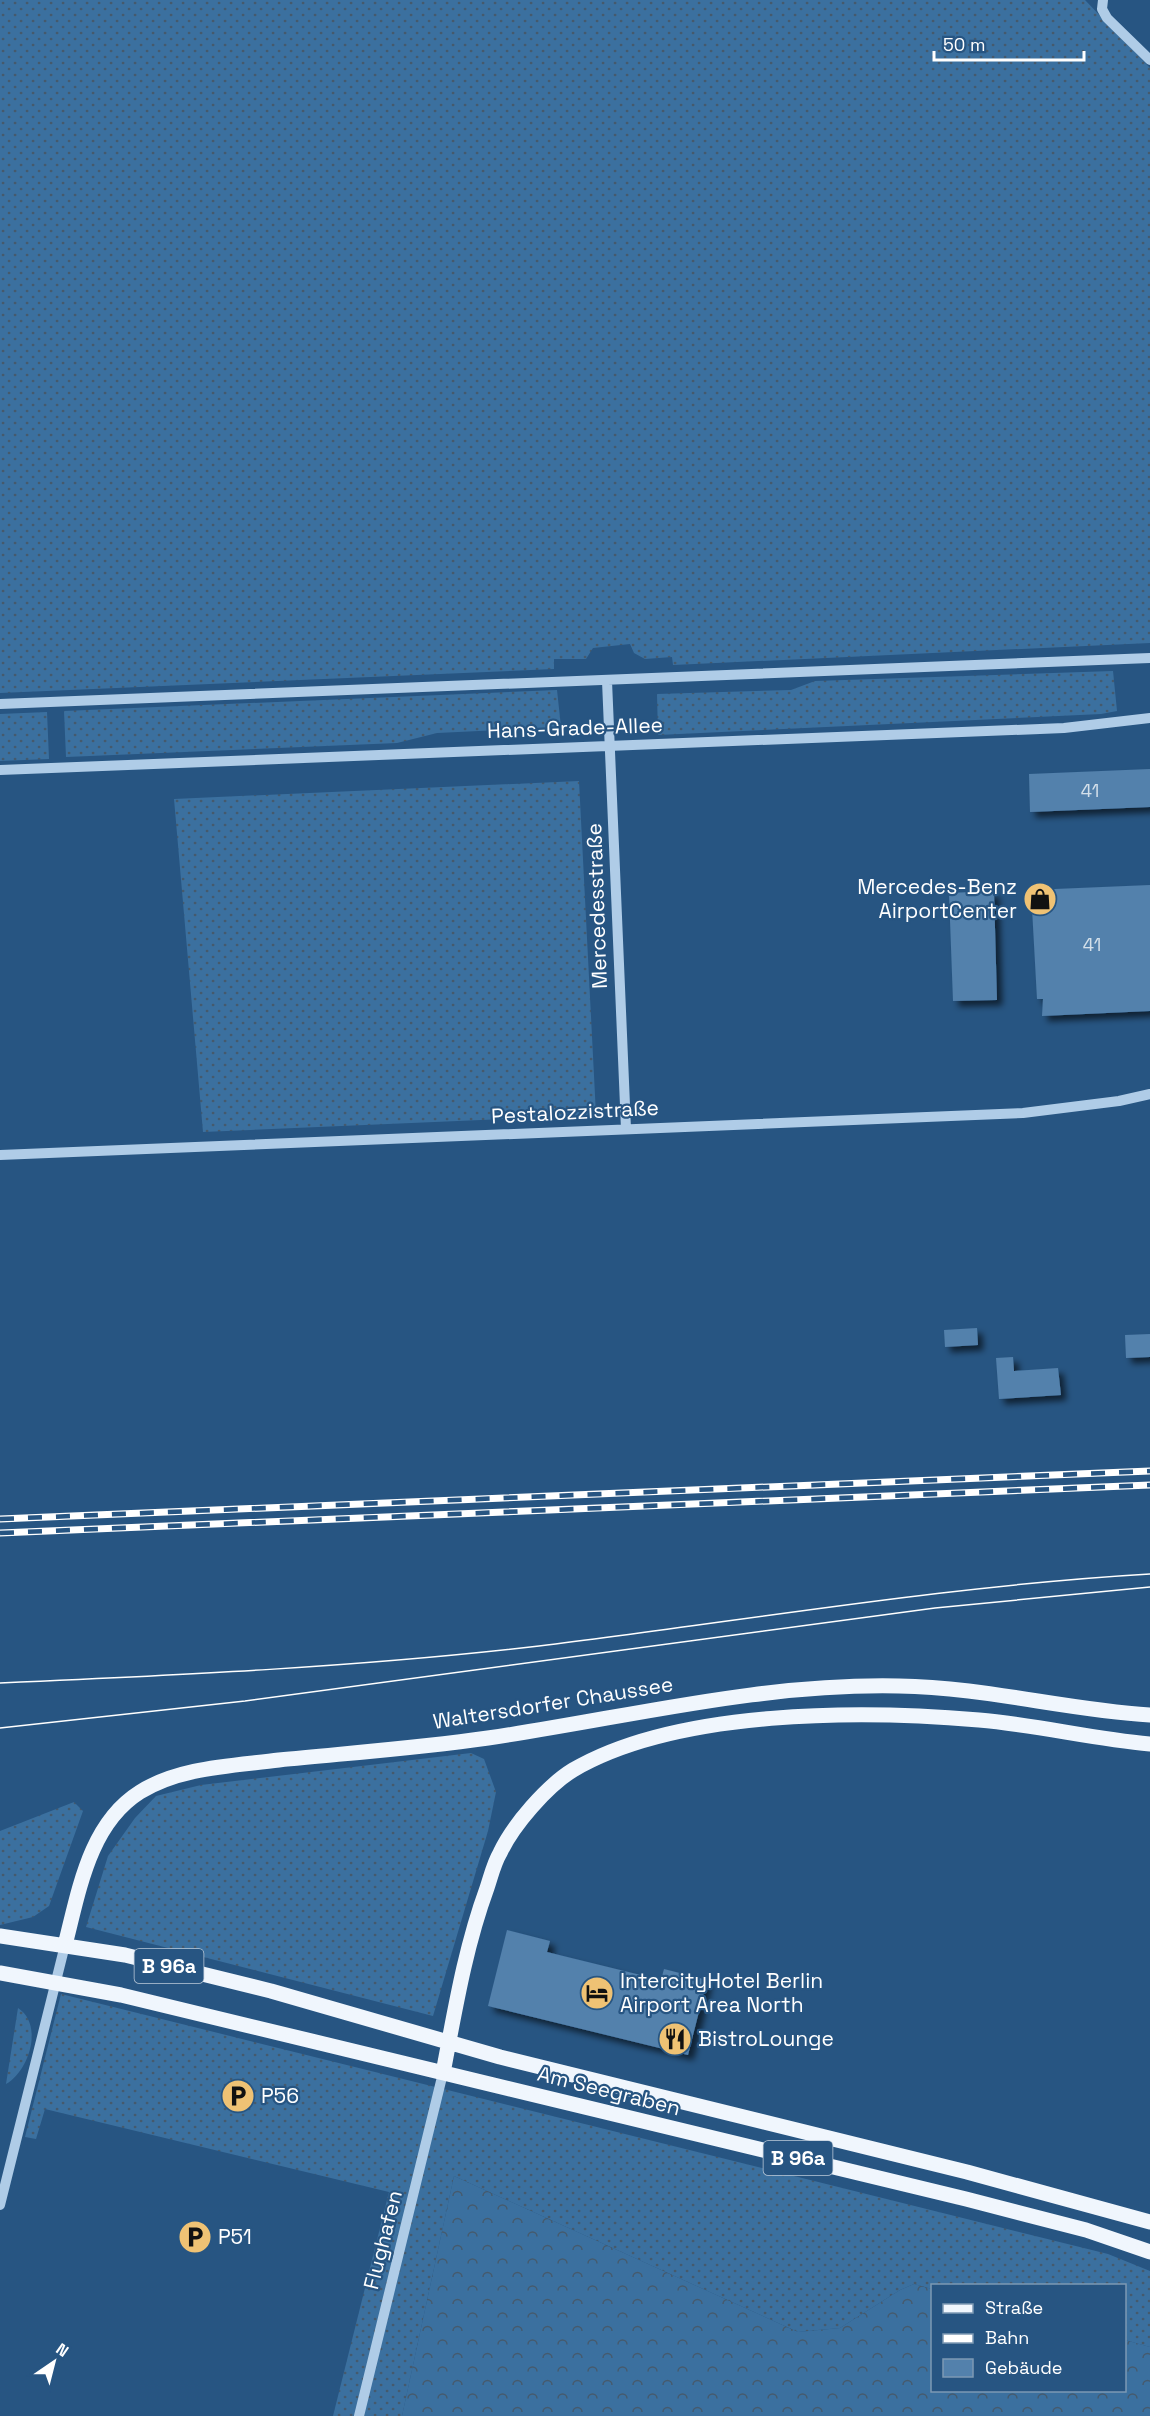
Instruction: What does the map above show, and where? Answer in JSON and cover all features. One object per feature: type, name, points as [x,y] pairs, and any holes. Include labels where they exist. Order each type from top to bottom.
[{"type":"main road","name":"Waltersdorfer Chaussee","points":[[65,1945],[88,1861],[102,1832],[137,1793],[168,1777],[234,1766],[488,1738],[711,1699],[779,1690],[901,1686],[962,1690],[1119,1713],[1150,1715]]},
{"type":"main road","points":[[443,2073],[463,1966],[500,1852],[522,1821],[559,1780],[603,1755],[635,1742],[714,1726],[838,1714],[892,1714],[983,1720],[1103,1740],[1150,1744]]},
{"type":"main road","name":"B 96a","points":[[0,1936],[65,1945]]},
{"type":"main road","name":"Am Seegraben","points":[[65,1945],[125,1955],[272,1991],[500,2057],[1019,2185],[1150,2222]]},
{"type":"main road","name":"B 96a","points":[[0,1973],[55,1981]]},
{"type":"main road","name":"Am Seegraben","points":[[55,1981],[966,2199],[1086,2230],[1150,2252]]},
{"type":"street","points":[[1103,0],[1102,9],[1107,18],[1150,60]]},
{"type":"street","points":[[0,704],[1150,658]]},
{"type":"street","name":"Mercedesstraße","points":[[607,681],[612,746],[626,1129]]},
{"type":"street","name":"Hans-Grade-Allee","points":[[0,770],[1064,729],[1150,718]]},
{"type":"street","name":"Pestalozzistraße","points":[[0,1155],[1023,1113],[1119,1101],[1150,1094]]},
{"type":"street","points":[[0,2205],[65,1945]]},
{"type":"street","name":"Flughafen","points":[[359,2416],[443,2073]]},
{"type":"green space","points":[[0,0],[1085,0],[1150,68],[1150,643],[673,665],[672,657],[645,659],[634,653],[630,644],[593,648],[586,659],[554,659],[554,669],[0,693]]},
{"type":"green space","points":[[1113,671],[1117,711],[1101,714],[658,735],[657,694],[791,690],[815,681]]},
{"type":"green space","points":[[557,690],[561,727],[437,733],[397,743],[66,757],[64,711]]},
{"type":"green space","points":[[47,712],[49,759],[0,761],[0,714]]},
{"type":"green space","points":[[579,781],[596,1115],[203,1132],[174,799]]},
{"type":"green space","points":[[471,1753],[484,1759],[496,1792],[488,1831],[433,2016],[86,1927],[108,1856],[135,1818],[156,1796],[201,1785]]},
{"type":"green space","points":[[74,1802],[83,1811],[49,1906],[33,1917],[0,1925],[0,1831]]},
{"type":"green space","points":[[61,1994],[1108,2254],[1150,2271],[1150,2347],[1126,2340],[1126,2284],[931,2284],[931,2289],[914,2284],[900,2290],[840,2328],[798,2332],[454,2176],[402,2416],[333,2416],[389,2192],[45,2109],[36,2139],[25,2137]]},
{"type":"green space","points":[[18,2008],[26,2016],[32,2036],[27,2059],[14,2078],[6,2084]]},
{"type":"green space","points":[[454,2176],[798,2332],[840,2328],[900,2290],[914,2284],[931,2289],[931,2392],[1126,2392],[1126,2340],[1150,2347],[1150,2416],[402,2416]]},
{"type":"building","points":[[1150,769],[1150,807],[1030,812],[1029,774]]},
{"type":"building","points":[[1150,885],[1150,1011],[1042,1016],[1043,999],[1037,999],[1031,890]]},
{"type":"building","points":[[994,891],[997,1000],[953,1001],[949,893]]},
{"type":"building","points":[[977,1328],[978,1345],[945,1347],[944,1330]]},
{"type":"building","points":[[1150,1334],[1150,1357],[1126,1358],[1125,1335]]},
{"type":"building","points":[[1013,1357],[1014,1371],[1058,1368],[1061,1395],[999,1399],[996,1358]]},
{"type":"building","name":"IntercityHotel Berlin Airport Area North","points":[[507,1930],[550,1941],[547,1952],[661,1980],[664,1969],[707,1980],[688,2055],[488,2006]]},
{"type":"tram line","points":[[0,1683],[405,1660],[539,1646],[920,1595],[1150,1574]]},
{"type":"tram line","points":[[0,1728],[245,1701],[935,1608],[1150,1587]]},
{"type":"railway","points":[[0,1519],[1150,1471]]},
{"type":"railway","points":[[0,1533],[1150,1485]]},
{"type":"place","name":"Mercedes-Benz AirportCenter","points":[[1040,899]]},
{"type":"place","name":"IntercityHotel Berlin Airport Area North","points":[[597,1993]]},
{"type":"place","name":"BistroLounge","points":[[675,2039]]},
{"type":"place","name":"P56","points":[[238,2096]]},
{"type":"place","name":"P51","points":[[195,2237]]}]
